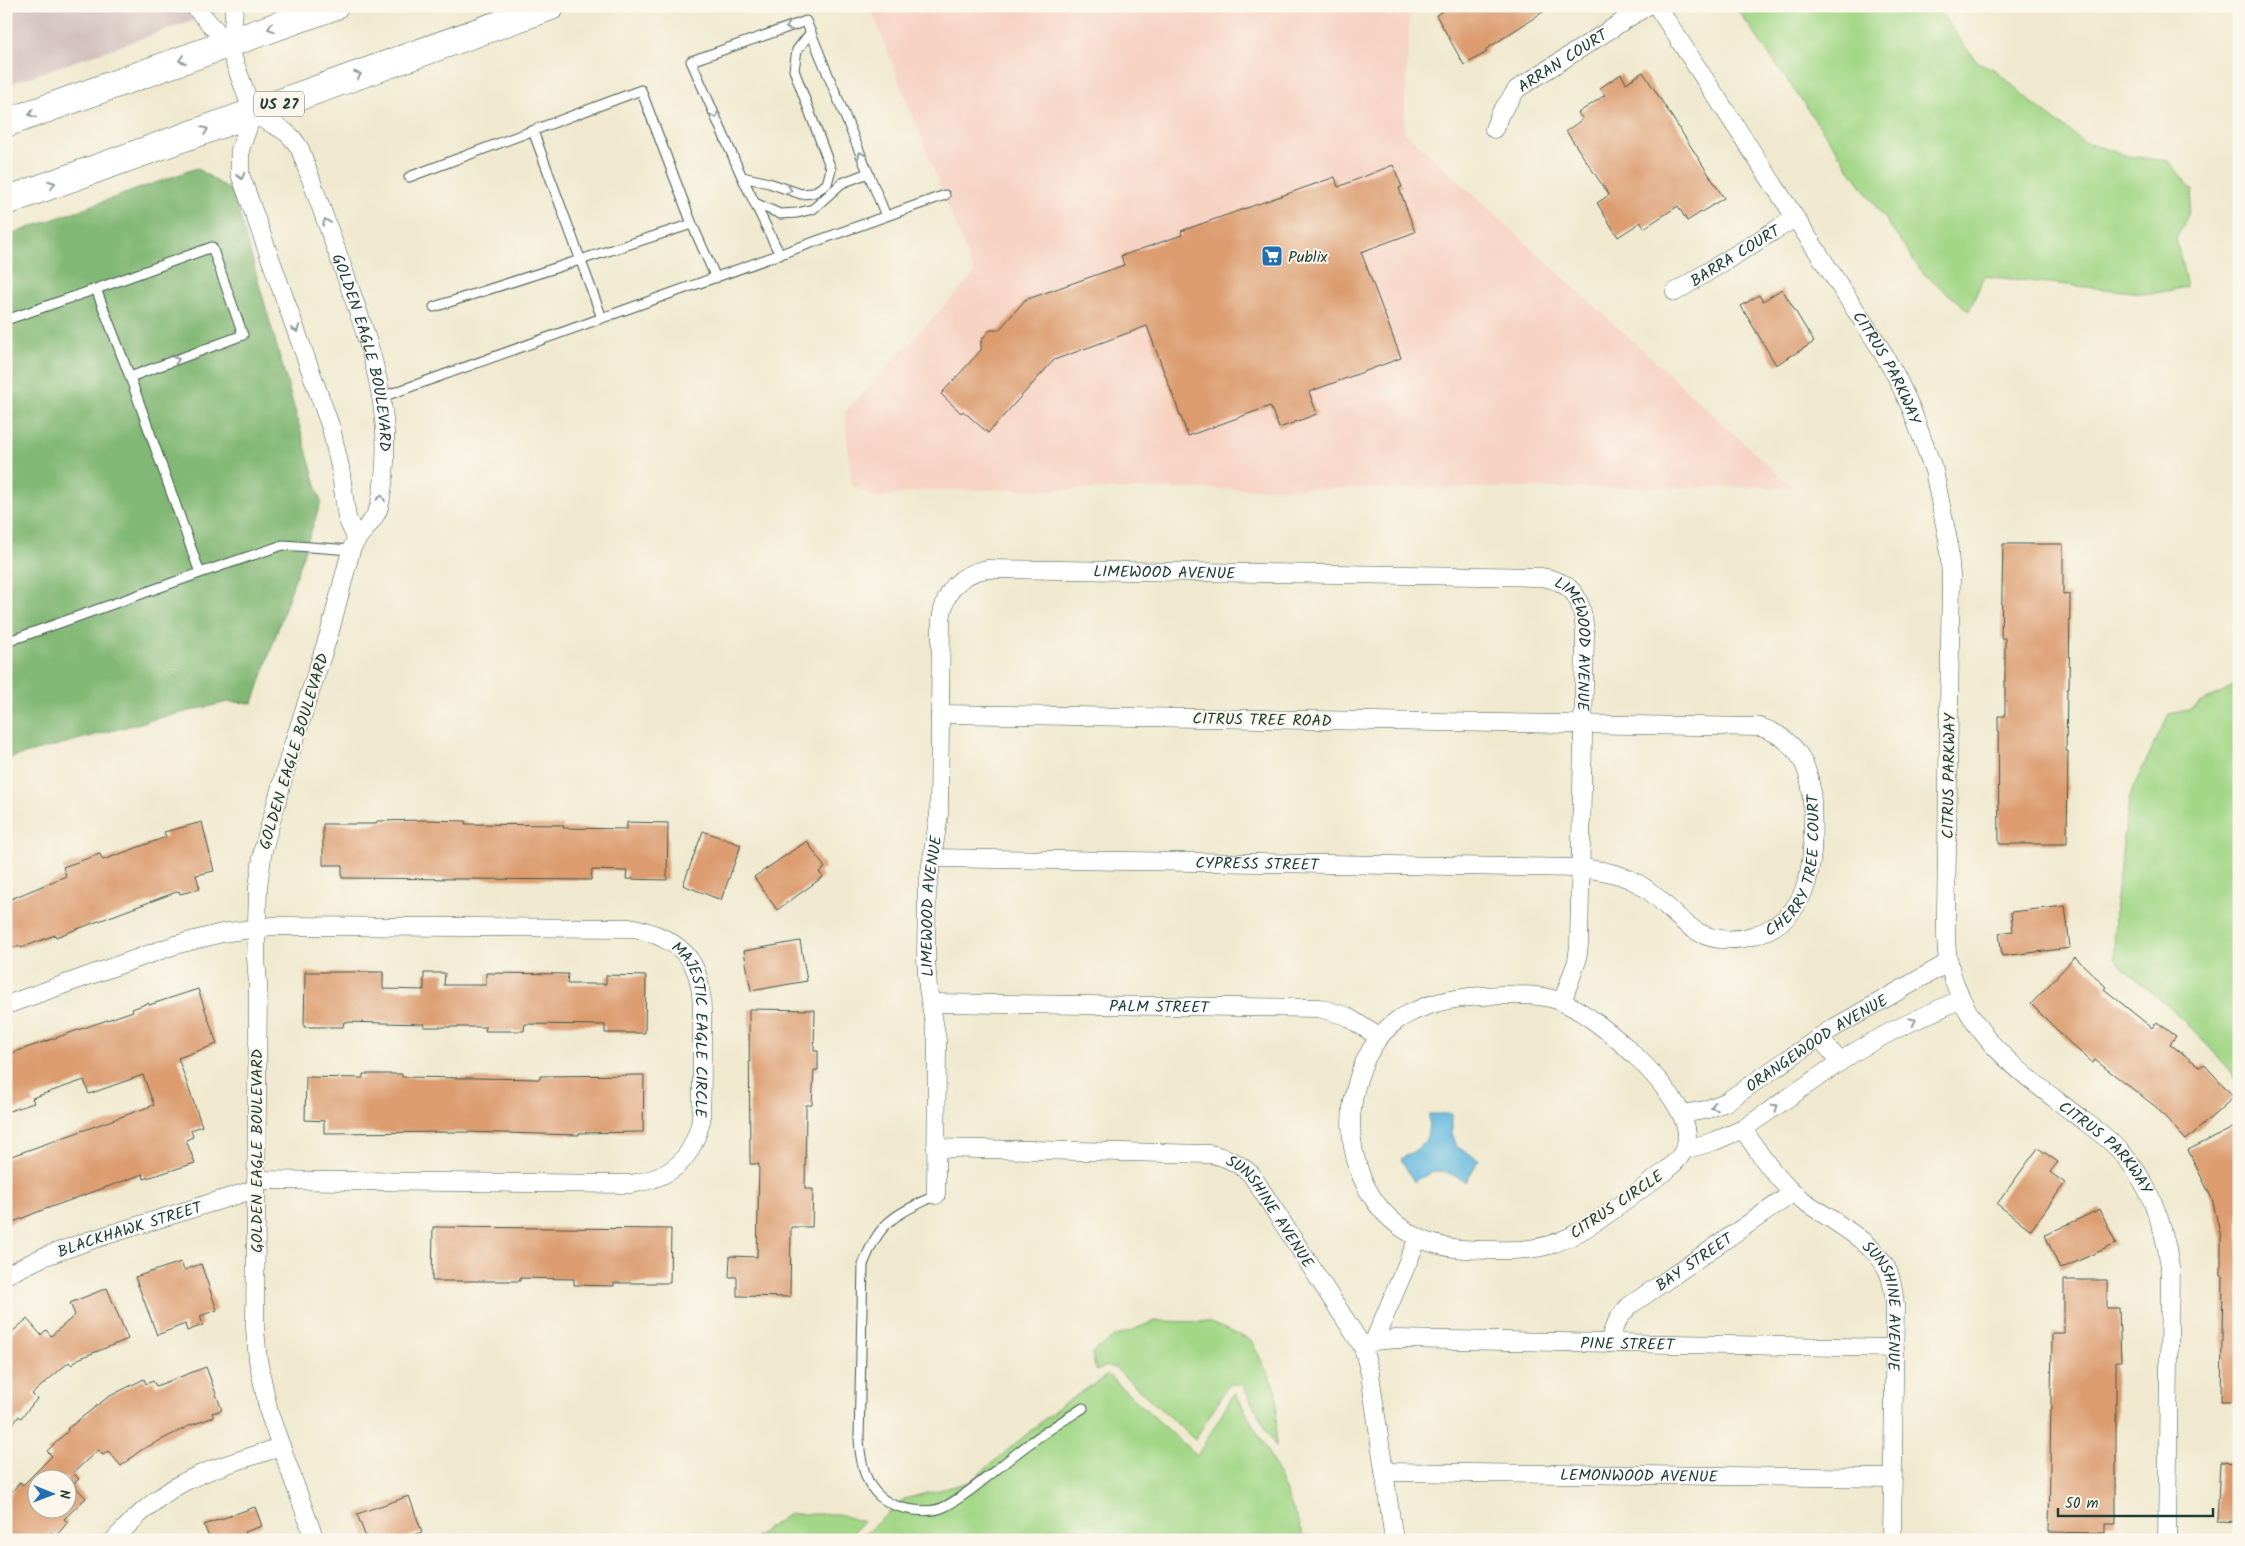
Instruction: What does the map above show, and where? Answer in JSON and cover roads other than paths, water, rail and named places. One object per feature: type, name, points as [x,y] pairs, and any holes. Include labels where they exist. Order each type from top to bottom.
[{"type":"highway","points":[[6,123],[334,6]]},
{"type":"highway","name":"US 27","points":[[6,201],[551,6]]},
{"type":"street","points":[[194,6],[228,44],[253,113],[240,150],[240,174],[331,428],[340,467],[346,518],[353,544]]},
{"type":"street","points":[[228,44],[232,30],[234,6]]},
{"type":"street","name":"ARRAN COURT","points":[[1494,129],[1500,114],[1517,89],[1531,78],[1647,6]]},
{"type":"street","name":"CITRUS PARKWAY","points":[[1657,6],[1879,346],[1896,376],[1923,439],[1942,504],[1951,575],[1946,914],[1949,962],[1961,999],[1993,1046],[2008,1062],[2104,1136],[2122,1153],[2139,1175],[2152,1198],[2166,1243],[2170,1267],[2167,1540]]},
{"type":"street","name":"GOLDEN EAGLE BOULEVARD","points":[[253,113],[262,120],[286,130],[300,149],[372,352],[382,397],[385,447],[380,504],[376,517],[353,544],[320,662],[266,834],[260,869],[257,927],[255,1329],[258,1360],[269,1413],[315,1540]]},
{"type":"street","name":"BARRA COURT","points":[[1675,292],[1794,218]]},
{"type":"street","name":"LIMEWOOD AVENUE","points":[[936,1195],[937,1040],[927,974],[926,949],[927,890],[939,814],[943,606],[958,579],[977,570],[1502,576],[1554,579],[1565,584],[1574,592],[1580,605],[1585,634],[1579,945],[1576,961],[1562,1002]]},
{"type":"street","name":"CITRUS TREE ROAD","points":[[940,714],[1583,723]]},
{"type":"street","name":"CHERRY TREE COURT","points":[[1581,868],[1615,873],[1644,886],[1672,914],[1702,934],[1717,939],[1749,938],[1778,925],[1791,914],[1800,901],[1807,886],[1810,870],[1813,831],[1812,799],[1806,768],[1801,755],[1792,745],[1772,731],[1747,726],[1583,723]]},
{"type":"street","name":"CYPRESS STREET","points":[[933,858],[1581,868]]},
{"type":"street","name":"MAJESTIC EAGLE CIRCLE","points":[[256,1185],[630,1184],[650,1181],[663,1176],[681,1163],[690,1152],[696,1140],[701,1121],[703,1000],[696,970],[689,958],[675,944],[659,934],[635,928],[288,925],[257,927]]},
{"type":"street","points":[[6,1005],[175,946],[222,933],[257,927]]},
{"type":"street","name":"ORANGEWOOD AVENUE","points":[[1682,1114],[1705,1110],[1726,1102],[1819,1038],[1949,962]]},
{"type":"street","name":"CITRUS CIRCLE","points":[[1522,995],[1562,1002],[1580,1011],[1621,1042],[1661,1085],[1682,1114],[1687,1138],[1684,1150],[1666,1171],[1586,1227],[1549,1245],[1528,1249],[1482,1250],[1437,1245],[1418,1238],[1399,1226],[1382,1210],[1368,1190],[1357,1168],[1351,1144],[1350,1120],[1359,1073],[1379,1037],[1398,1020],[1416,1010],[1457,998],[1522,995]]},
{"type":"street","points":[[1684,1150],[1715,1141],[1743,1129],[1840,1062],[1894,1030],[1961,999]]},
{"type":"street","name":"PALM STREET","points":[[931,1003],[1319,1008],[1346,1016],[1379,1037]]},
{"type":"street","points":[[1819,1038],[1840,1062]]},
{"type":"street","name":"SUNSHINE AVENUE","points":[[1743,1129],[1769,1168],[1793,1193],[1867,1246],[1888,1270],[1895,1305],[1892,1540]]},
{"type":"street","name":"SUNSHINE AVENUE","points":[[936,1148],[1210,1154],[1233,1161],[1251,1174],[1369,1344],[1370,1374],[1394,1540]]},
{"type":"street","name":"BLACKHAWK STREET","points":[[6,1275],[43,1257],[256,1185]]},
{"type":"street","name":"BAY STREET","points":[[1609,1343],[1612,1330],[1618,1318],[1629,1306],[1793,1193]]},
{"type":"street","points":[[1369,1344],[1418,1238]]},
{"type":"street","name":"PINE STREET","points":[[1369,1344],[1396,1339],[1895,1348]]},
{"type":"street","points":[[114,1540],[146,1508],[173,1488],[195,1477],[280,1446]]},
{"type":"street","name":"LEMONWOOD AVENUE","points":[[1384,1472],[1893,1478]]},
{"type":"lane","points":[[780,255],[742,177],[691,62],[806,21],[886,216]]},
{"type":"lane","points":[[742,177],[769,183],[801,194],[813,193],[827,184],[831,169],[794,70],[797,50],[811,32]]},
{"type":"lane","points":[[409,177],[641,90],[692,224],[716,278]]},
{"type":"lane","points":[[533,131],[602,318]]},
{"type":"lane","points":[[755,203],[780,214],[797,214],[813,209],[842,183],[868,173]]},
{"type":"lane","points":[[382,397],[945,195]]},
{"type":"lane","points":[[434,307],[692,224]]},
{"type":"lane","points":[[6,320],[212,246],[243,335],[130,377]]},
{"type":"lane","points":[[96,289],[130,377],[200,573]]},
{"type":"lane","points":[[6,642],[283,545],[353,544]]},
{"type":"lane","points":[[936,1195],[892,1218],[875,1238],[863,1265],[860,1445],[864,1476],[872,1489],[899,1508],[922,1511],[943,1508],[1031,1442],[1083,1408]]},
{"type":"water","points":[[1429,1114],[1452,1114],[1452,1133],[1457,1147],[1479,1159],[1466,1182],[1440,1171],[1429,1174],[1414,1182],[1401,1159],[1416,1150],[1424,1142],[1427,1137]]},
{"type":"place","name":"Publix","points":[[1272,256]]}]
